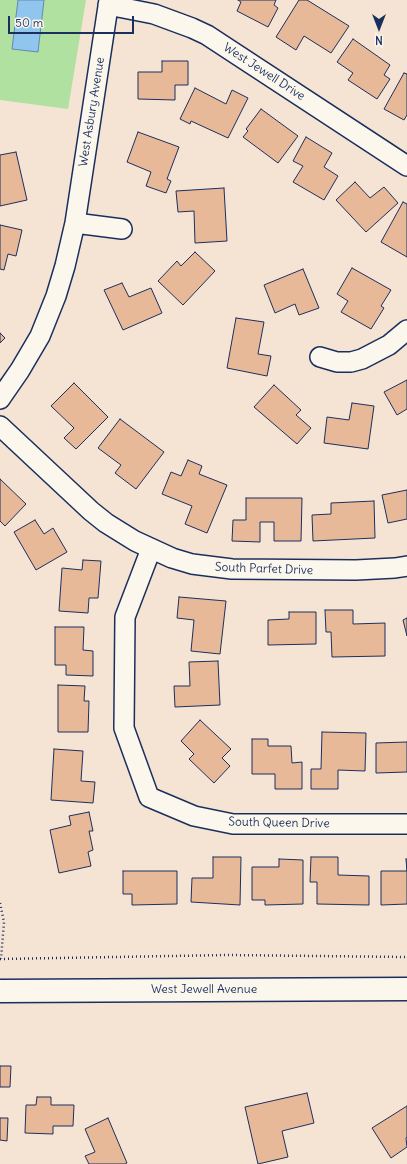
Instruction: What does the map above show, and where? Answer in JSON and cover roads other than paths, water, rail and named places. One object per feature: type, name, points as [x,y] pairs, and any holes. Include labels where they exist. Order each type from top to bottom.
[{"type":"main road","name":"West Jewell Avenue","points":[[0,991],[407,990]]},
{"type":"street","name":"West Jewell Drive","points":[[109,2],[154,14],[207,35],[407,166]]},
{"type":"street","name":"West Asbury Avenue","points":[[0,398],[20,370],[40,336],[56,296],[75,223],[109,2]]},
{"type":"street","points":[[75,223],[122,229]]},
{"type":"street","points":[[320,357],[337,362],[362,360],[389,345],[407,330]]},
{"type":"street","name":"South Parfet Drive","points":[[0,426],[96,515],[121,532],[151,549],[172,558],[192,564],[232,569],[362,570],[407,566]]},
{"type":"street","name":"South Queen Drive","points":[[151,549],[125,617],[124,728],[149,797],[194,816],[233,824],[407,824]]},
{"type":"water","points":[[18,0],[44,0],[38,52],[12,49]]}]
